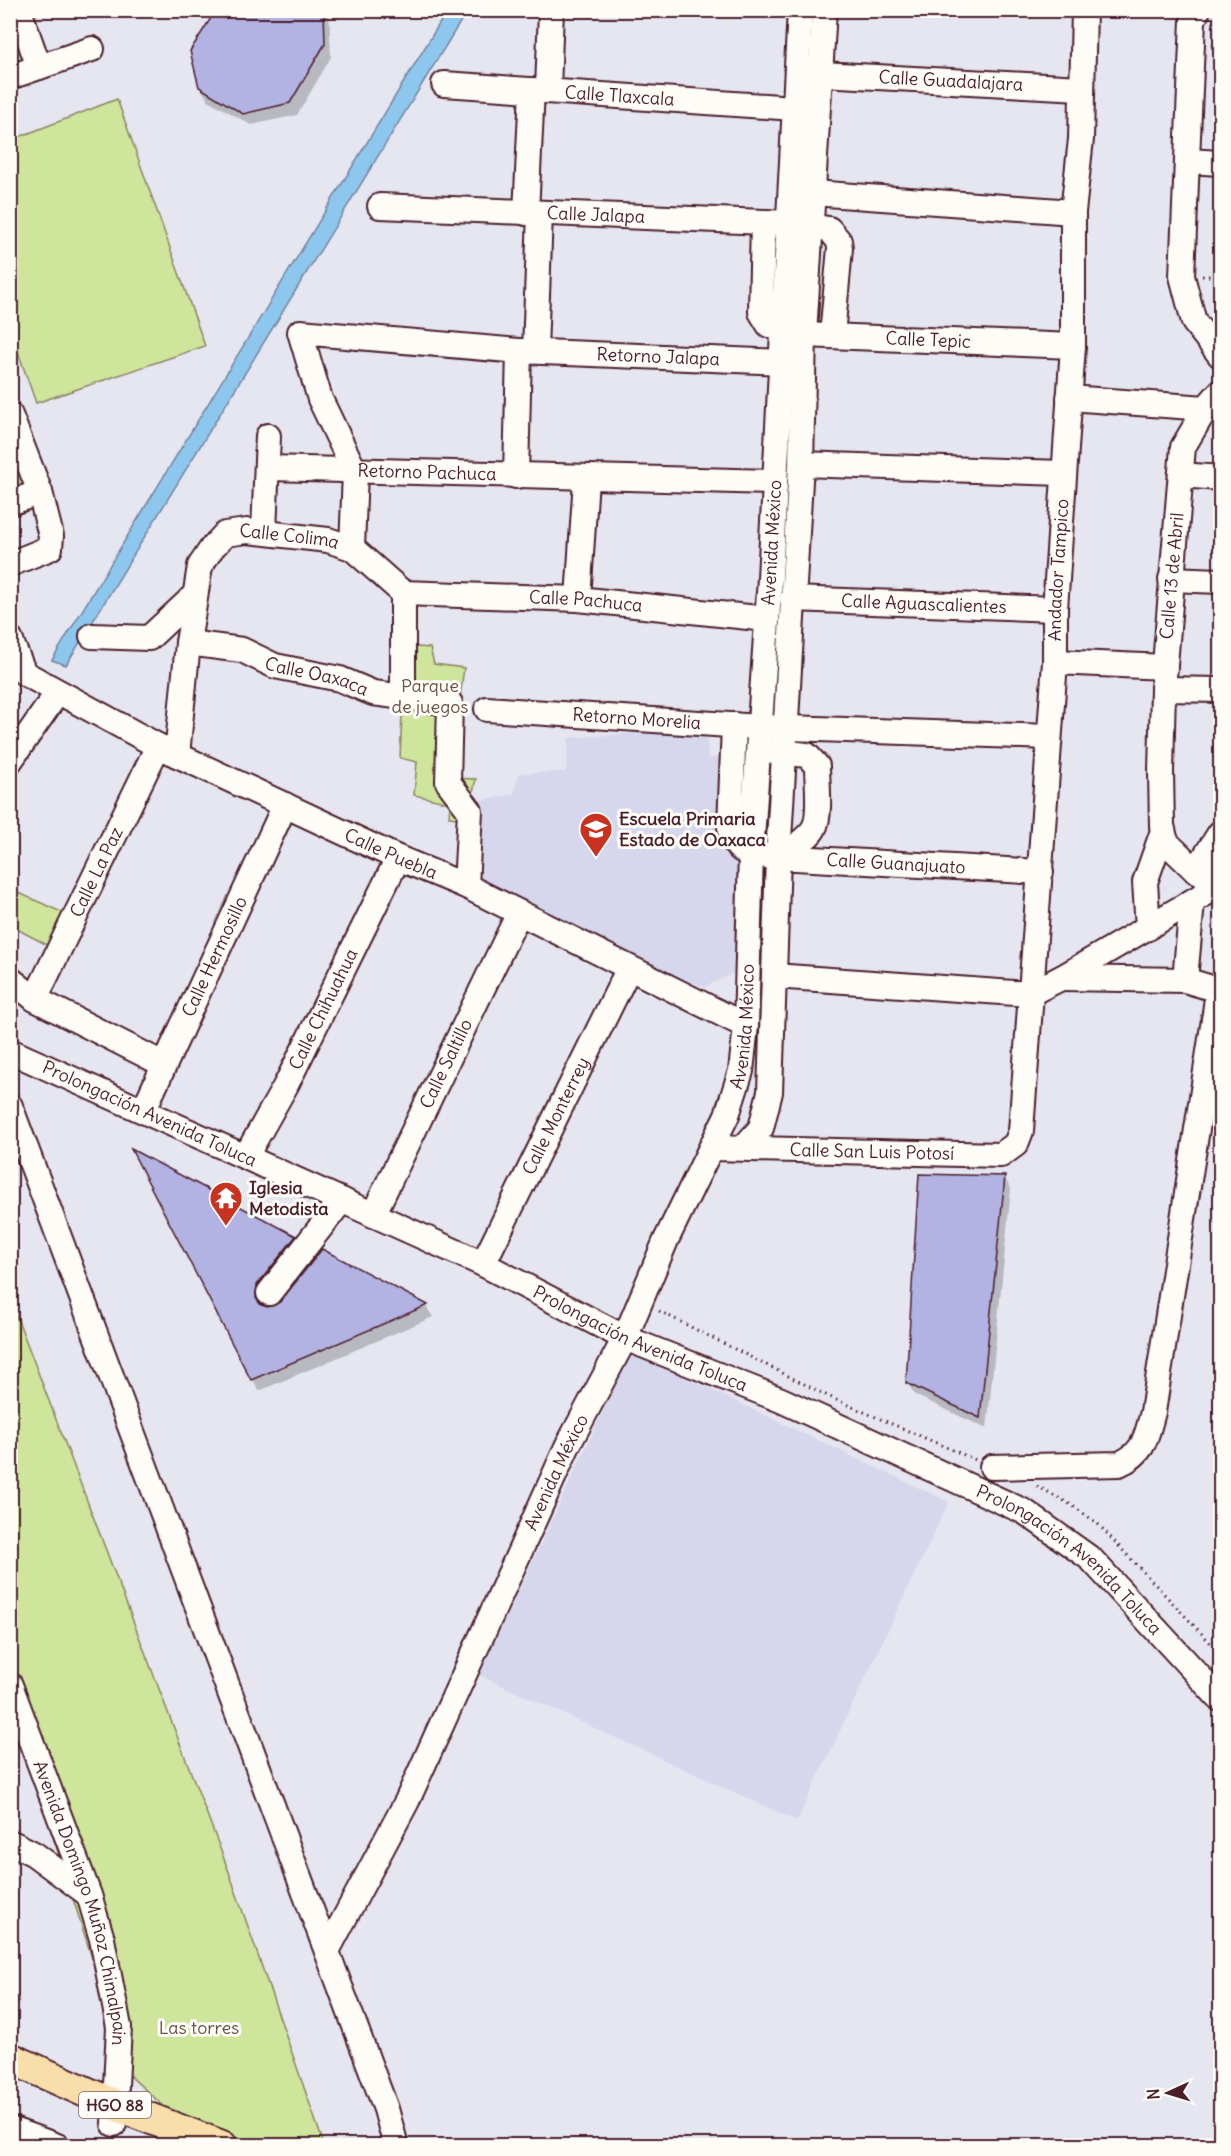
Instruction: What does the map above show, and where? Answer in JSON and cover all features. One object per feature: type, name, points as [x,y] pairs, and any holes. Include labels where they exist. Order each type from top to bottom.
[{"type":"main road","name":"HGO 88","points":[[10,2058],[164,2145]]},
{"type":"main road","name":"HGO 88","points":[[10,2079],[114,2115],[222,2145]]},
{"type":"street","points":[[516,476],[527,351],[540,90],[551,10]]},
{"type":"street","name":"Avenida México","points":[[743,1148],[761,1128],[770,1092],[774,975],[786,858],[784,752],[801,464],[794,333],[800,224],[794,108],[800,10]]},
{"type":"street","name":"Avenida México","points":[[800,224],[813,193],[824,10]]},
{"type":"street","name":"Andador Tampico","points":[[1021,1131],[1029,994],[1041,872],[1055,662],[1055,609],[1073,346],[1074,212],[1081,139],[1084,10]]},
{"type":"street","points":[[1198,10],[1193,20],[1182,276],[1194,322],[1221,355]]},
{"type":"street","points":[[22,16],[39,67]]},
{"type":"street","points":[[10,77],[92,49]]},
{"type":"street","name":"Calle Guadalajara","points":[[821,74],[1081,88]]},
{"type":"street","name":"Calle Tlaxcala","points":[[444,84],[794,108]]},
{"type":"street","points":[[1188,161],[1221,163]]},
{"type":"street","points":[[813,193],[1074,212]]},
{"type":"street","name":"Calle Jalapa","points":[[380,206],[800,224]]},
{"type":"street","points":[[763,222],[761,312],[769,326],[794,333]]},
{"type":"street","points":[[800,224],[830,230],[838,241],[832,336]]},
{"type":"street","name":"Retorno Jalapa","points":[[355,471],[320,399],[300,332],[527,351],[783,362]]},
{"type":"street","name":"Avenida México","points":[[327,1951],[407,1801],[568,1445],[625,1338],[666,1240],[727,1115],[741,1071],[746,1026],[751,854],[783,362],[794,333]]},
{"type":"street","name":"Calle Tepic","points":[[794,333],[1073,346]]},
{"type":"street","points":[[1069,398],[1213,400]]},
{"type":"street","name":"Calle 13 de Abril","points":[[1163,831],[1161,772],[1164,678],[1183,447],[1213,400]]},
{"type":"street","points":[[10,415],[40,492],[51,542],[50,548],[10,564]]},
{"type":"street","points":[[264,532],[269,468],[268,436]]},
{"type":"street","points":[[801,464],[1063,473]]},
{"type":"street","name":"Retorno Pachuca","points":[[269,468],[586,479],[775,482]]},
{"type":"street","points":[[355,471],[352,548],[403,592],[403,697]]},
{"type":"street","points":[[1181,475],[1221,478]]},
{"type":"street","points":[[578,599],[586,479]]},
{"type":"street","points":[[10,503],[40,492]]},
{"type":"street","name":"Calle Colima","points":[[168,751],[200,566],[212,548],[225,534],[264,532],[307,536],[352,548]]},
{"type":"street","points":[[1171,579],[1221,581]]},
{"type":"street","name":"Calle Pachuca","points":[[403,592],[578,599],[767,619]]},
{"type":"street","points":[[92,636],[149,638],[194,596]]},
{"type":"street","name":"Calle Aguascalientes","points":[[792,599],[1055,609]]},
{"type":"street","points":[[10,639],[35,682],[10,761]]},
{"type":"street","name":"Calle Oaxaca","points":[[188,643],[242,650],[275,666],[340,679],[374,693],[447,700],[452,706],[448,782],[466,804],[471,819],[466,886]]},
{"type":"street","points":[[1055,662],[1164,678],[1221,690]]},
{"type":"street","name":"Calle Puebla","points":[[35,682],[168,751],[398,858],[466,886],[746,1026]]},
{"type":"street","name":"Retorno Morelia","points":[[487,709],[735,725],[759,738],[786,726]]},
{"type":"street","points":[[735,725],[730,827],[734,844],[739,850],[751,854]]},
{"type":"street","points":[[786,726],[1049,737]]},
{"type":"street","points":[[759,738],[784,752],[807,755],[817,766],[817,819],[814,829],[801,839],[786,858]]},
{"type":"street","name":"Calle La Paz","points":[[35,999],[168,751]]},
{"type":"street","name":"Calle Hermosillo","points":[[144,1109],[285,805]]},
{"type":"street","points":[[1163,831],[1166,842],[1196,871],[1221,884]]},
{"type":"street","points":[[1148,928],[1145,882],[1163,831]]},
{"type":"street","points":[[1196,871],[1221,833]]},
{"type":"street","name":"Calle Guanajuato","points":[[751,854],[786,858],[1041,872]]},
{"type":"street","name":"Calle Chihuahua","points":[[246,1156],[286,1084],[398,858]]},
{"type":"street","points":[[774,975],[1029,994],[1061,978],[1221,884]]},
{"type":"street","points":[[1185,980],[1192,902]]},
{"type":"street","name":"Calle Saltillo","points":[[374,1215],[519,913]]},
{"type":"street","name":"Calle Monterrey","points":[[483,1264],[629,968]]},
{"type":"street","points":[[992,1467],[1119,1464],[1135,1457],[1145,1441],[1153,1412],[1219,990],[1185,980],[1061,978]]},
{"type":"street","points":[[10,979],[35,999],[163,1064]]},
{"type":"street","name":"Prolongación Avenida Toluca","points":[[10,1051],[144,1109],[483,1264],[625,1338],[781,1400],[1025,1512],[1090,1559],[1221,1699]]},
{"type":"street","points":[[10,1106],[386,2109],[396,2145]]},
{"type":"street","name":"Calle San Luis Potosí","points":[[711,1148],[1001,1155],[1016,1144],[1021,1131]]},
{"type":"street","points":[[269,1293],[342,1200]]},
{"type":"street","name":"Avenida Domingo Muñoz Chimalpain","points":[[10,1686],[89,1895],[105,1950],[119,2027],[114,2115]]},
{"type":"street","points":[[10,1842],[34,1854],[89,1895]]},
{"type":"street","points":[[10,2129],[57,2145]]},
{"type":"path","name":"Prolongación Avenida Toluca","points":[[641,1302],[834,1399],[992,1467]]},
{"type":"path","name":"Prolongación Avenida Toluca","points":[[1033,1485],[1073,1506],[1097,1523],[1221,1653]]},
{"type":"shaded area","name":"Escuela Primaria Estado de Oaxaca","points":[[706,728],[708,758],[727,757],[718,848],[741,868],[740,933],[734,973],[705,987],[449,893],[472,829],[477,801],[514,794],[519,773],[566,772],[569,738]]},
{"type":"shaded area","points":[[631,1352],[949,1502],[797,1821],[479,1675]]},
{"type":"green space","points":[[117,99],[205,346],[36,403],[11,332],[11,140]]},
{"type":"green space","points":[[10,438],[29,490],[10,497]]},
{"type":"green space","name":"Parque de juegos","points":[[405,646],[430,648],[434,664],[464,668],[449,778],[476,779],[467,819],[449,817],[450,803],[414,795],[417,762],[400,758]]},
{"type":"green space","points":[[10,889],[66,914],[49,946],[11,926]]},
{"type":"green space","name":"Las torres","points":[[10,1299],[229,1872],[324,2145],[272,2145],[234,2138],[176,2117],[130,2076],[11,1706]]},
{"type":"water","points":[[447,11],[467,11],[66,665],[52,660]]},
{"type":"building","points":[[216,10],[324,10],[325,44],[290,103],[243,114],[199,87],[190,51]]},
{"type":"building","name":"Iglesia Metodista","points":[[131,1149],[296,1236],[257,1285],[256,1298],[261,1305],[268,1307],[280,1302],[322,1249],[428,1305],[251,1380]]},
{"type":"building","points":[[919,1174],[1005,1176],[980,1418],[906,1383]]},
{"type":"place","name":"Escuela Primaria Estado de Oaxaca","points":[[596,858]]},
{"type":"place","name":"Iglesia Metodista","points":[[226,1227]]}]
